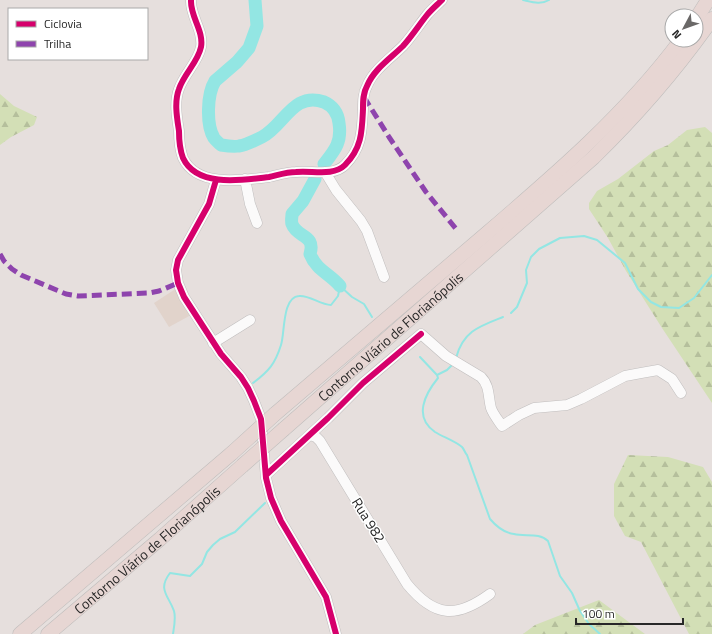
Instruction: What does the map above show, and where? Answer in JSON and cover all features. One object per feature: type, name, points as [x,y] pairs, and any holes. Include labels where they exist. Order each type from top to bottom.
[{"type":"highway","name":"Contorno Viário de Florianópolis","points":[[48,634],[149,548],[594,156],[626,125],[659,89],[712,19]]},
{"type":"highway","name":"Contorno Viário de Florianópolis","points":[[20,634],[585,147],[633,98],[674,48]]},
{"type":"street","points":[[191,0],[192,10],[201,37],[202,45],[199,55],[186,74],[178,90],[177,112],[180,144],[184,158],[190,166],[198,173],[216,180],[245,179],[297,171],[325,172],[336,170],[344,166],[359,145],[362,126],[363,95],[367,85],[388,60],[404,45],[429,13],[442,0]]},
{"type":"street","points":[[325,172],[336,190],[361,221],[367,231],[384,277]]},
{"type":"street","points":[[245,179],[250,204],[257,223]]},
{"type":"street","points":[[216,180],[208,204],[178,260],[176,270],[178,283],[184,297],[213,343],[241,377],[254,401],[261,420],[266,474],[271,498],[281,521],[326,597],[336,634]]},
{"type":"street","points":[[213,343],[250,320]]},
{"type":"street","points":[[266,474],[310,435],[363,383],[421,334],[446,356],[485,380],[491,408],[502,426],[519,415],[534,408],[567,405],[625,376],[641,373],[658,370],[672,379],[681,393]]},
{"type":"street","name":"Rua 982","points":[[310,435],[316,437],[320,441],[407,584],[417,596],[428,605],[439,610],[460,610],[478,603],[490,594]]},
{"type":"shaded area","points":[[177,288],[191,315],[169,327],[154,303]]},
{"type":"green space","points":[[0,94],[14,106],[37,117],[34,125],[11,137],[0,145]]},
{"type":"green space","points":[[705,127],[712,133],[712,403],[662,328],[589,209],[589,203],[597,191],[618,179],[654,151],[668,145],[687,130]]},
{"type":"green space","points":[[628,455],[668,457],[703,467],[712,482],[712,634],[689,634],[641,542],[625,536],[614,516],[614,484]]},
{"type":"green space","points":[[599,600],[645,634],[523,634],[535,625]]},
{"type":"waterway","points":[[255,0],[257,26],[249,48],[237,62],[215,81],[212,87],[208,110],[211,132],[221,145],[237,146],[248,144],[270,132],[290,111],[304,101],[313,100],[324,102],[336,113],[340,130],[337,145],[324,164]]},
{"type":"waterway","points":[[523,0],[540,3],[549,0]]},
{"type":"waterway","points":[[315,179],[303,201],[292,214],[292,223],[294,228],[308,239],[311,248],[310,254],[316,264],[340,286]]},
{"type":"waterway","points":[[511,313],[517,307],[527,283],[526,270],[531,257],[539,249],[560,238],[584,236],[597,240],[625,263],[638,289],[651,302],[661,307],[679,308],[694,298],[712,275]]},
{"type":"waterway","points":[[340,286],[352,297],[364,304],[372,317]]},
{"type":"waterway","points":[[253,383],[263,375],[274,362],[281,345],[285,316],[290,302],[294,298],[303,296],[327,305],[331,305],[338,296],[340,286]]},
{"type":"waterway","points":[[456,358],[463,341],[468,336],[487,323],[503,317]]},
{"type":"waterway","points":[[420,357],[438,378],[429,391],[423,405],[424,419],[428,426],[435,432],[463,448],[467,455],[490,519],[500,529],[518,535],[536,536],[544,538],[548,541],[560,576],[572,593],[580,611],[589,624],[600,634]]},
{"type":"waterway","points":[[437,375],[447,370],[452,365]]},
{"type":"waterway","points":[[173,634],[175,614],[164,589],[164,584],[170,573],[190,576],[202,564],[207,552],[213,545],[220,539],[235,532],[265,503]]},
{"type":"marked path","points":[[364,97],[426,192],[457,230]]},
{"type":"marked path","points":[[0,254],[4,261],[21,275],[66,294],[78,296],[149,293],[159,291],[178,283]]},
{"type":"cycle path","points":[[191,0],[191,6],[201,35],[201,47],[177,94],[176,110],[179,141],[183,158],[190,168],[199,174],[222,180],[247,180],[293,172],[328,172],[340,169],[345,165],[351,159],[358,146],[362,125],[364,94],[370,80],[378,69],[403,46],[427,15],[442,0]]},
{"type":"cycle path","points":[[216,180],[209,204],[178,260],[176,270],[178,283],[184,297],[221,354],[241,377],[254,401],[261,419],[266,478],[271,498],[281,521],[326,597],[336,634]]},
{"type":"cycle path","points":[[266,475],[328,418],[363,383],[421,334]]}]
